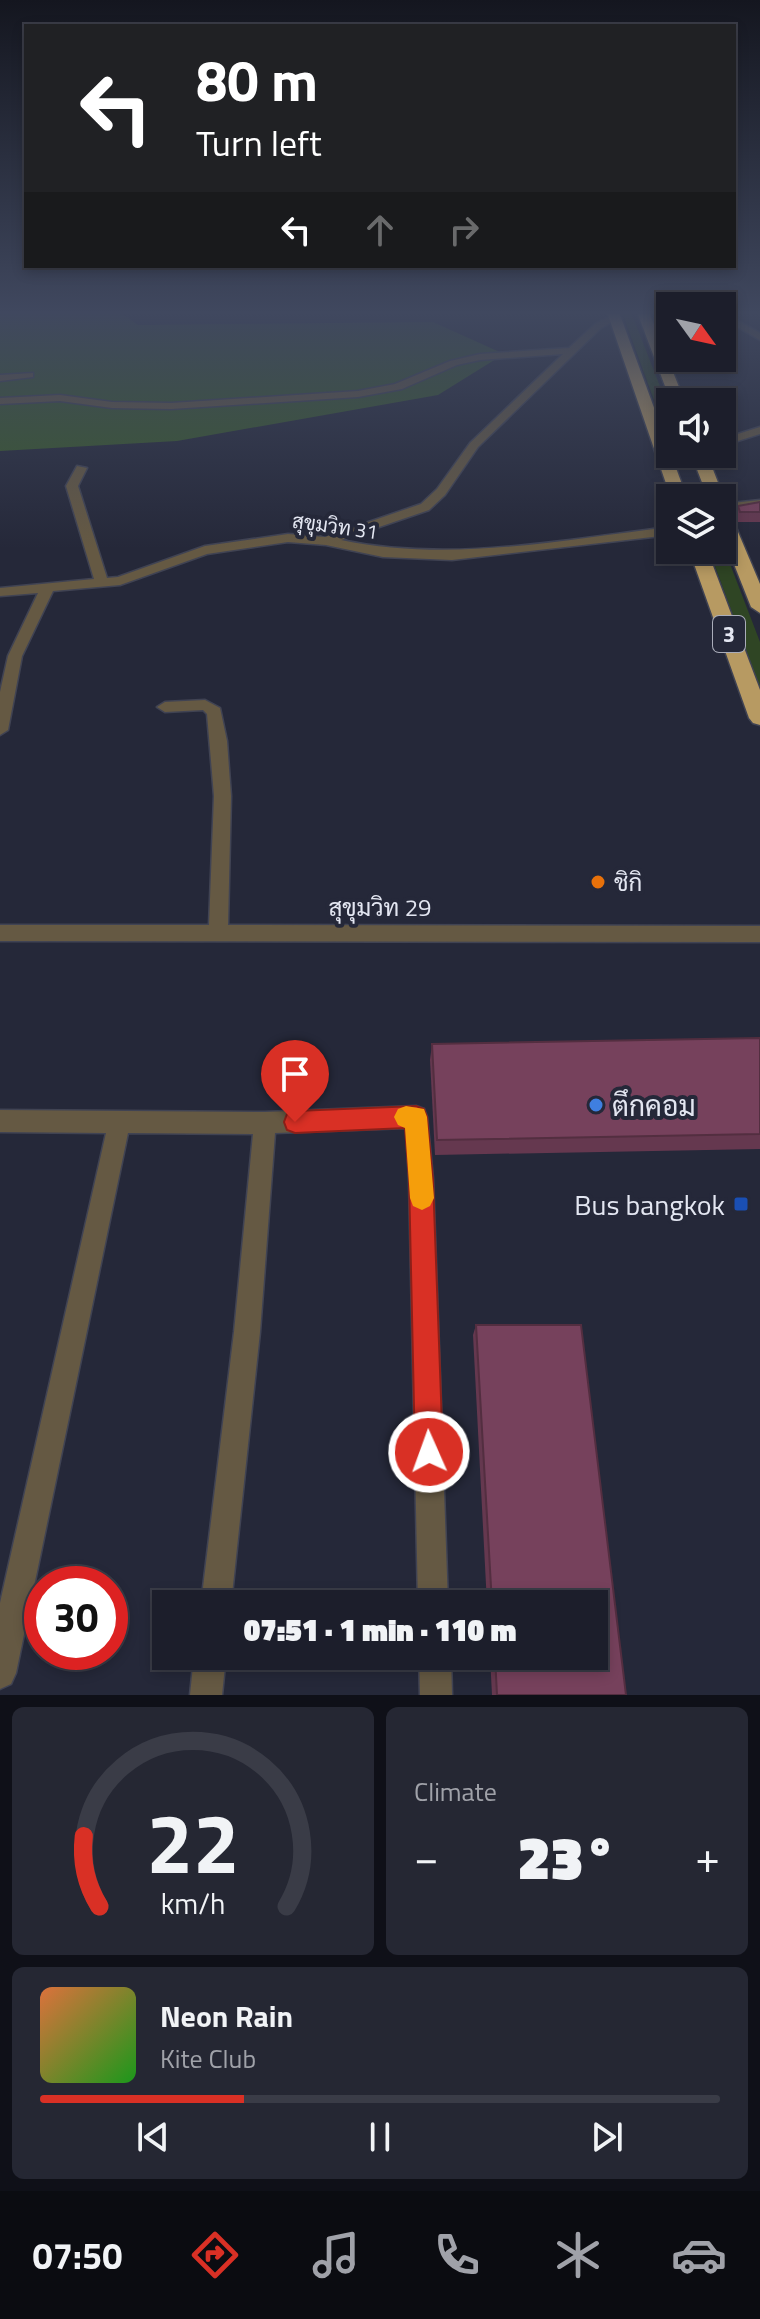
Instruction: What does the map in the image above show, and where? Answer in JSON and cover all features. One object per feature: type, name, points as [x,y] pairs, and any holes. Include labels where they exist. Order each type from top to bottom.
[{"type":"highway","points":[[641,391],[674,484]]},
{"type":"highway","name":"3","points":[[736,538],[754,575],[760,607]]},
{"type":"highway","name":"3","points":[[703,564],[760,718]]},
{"type":"street","points":[[0,401],[60,398],[112,405],[171,406],[375,391]]},
{"type":"street","points":[[326,541],[425,507],[441,492],[474,445],[530,391]]},
{"type":"street","points":[[736,438],[760,430]]},
{"type":"street","points":[[81,468],[72,486],[102,583]]},
{"type":"street","points":[[736,508],[760,504]]},
{"type":"street","name":"สุขุมวิท 31","points":[[0,592],[131,578],[205,550],[288,538],[326,541],[383,553],[452,556],[656,533]]},
{"type":"street","points":[[0,730],[15,656],[48,587]]},
{"type":"street","points":[[165,707],[205,705],[215,714],[222,775],[224,844],[218,933]]},
{"type":"street","name":"สุขุมวิท 29","points":[[0,933],[760,934]]},
{"type":"street","points":[[0,1121],[265,1123],[416,1117],[421,1179],[433,1590]]},
{"type":"street","points":[[0,1673],[119,1123]]},
{"type":"street","points":[[218,1590],[247,1332],[265,1123]]},
{"type":"street","points":[[206,1695],[209,1670]]},
{"type":"street","points":[[435,1670],[436,1695]]},
{"type":"green space","points":[[0,391],[444,391],[438,395],[177,441],[0,451]]},
{"type":"green space","points":[[714,564],[730,564],[760,642],[760,688]]},
{"type":"building","points":[[760,502],[760,512],[740,512],[738,506]]},
{"type":"building","name":"ตึกคอม","points":[[760,1038],[760,1134],[437,1140],[432,1044]]},
{"type":"building","points":[[476,1325],[581,1325],[626,1695],[497,1695],[496,1670],[608,1670],[608,1590],[491,1590]]},
{"type":"slow traffic","points":[[406,1117],[416,1117],[422,1198]]},
{"type":"place","name":"ชิกิ","points":[[598,882]]},
{"type":"place","name":"ตึกคอม","points":[[596,1105]]},
{"type":"place","name":"Bus bangkok","points":[[741,1204]]},
{"type":"route","points":[[295,1122],[416,1117],[421,1179],[429,1452]]}]
